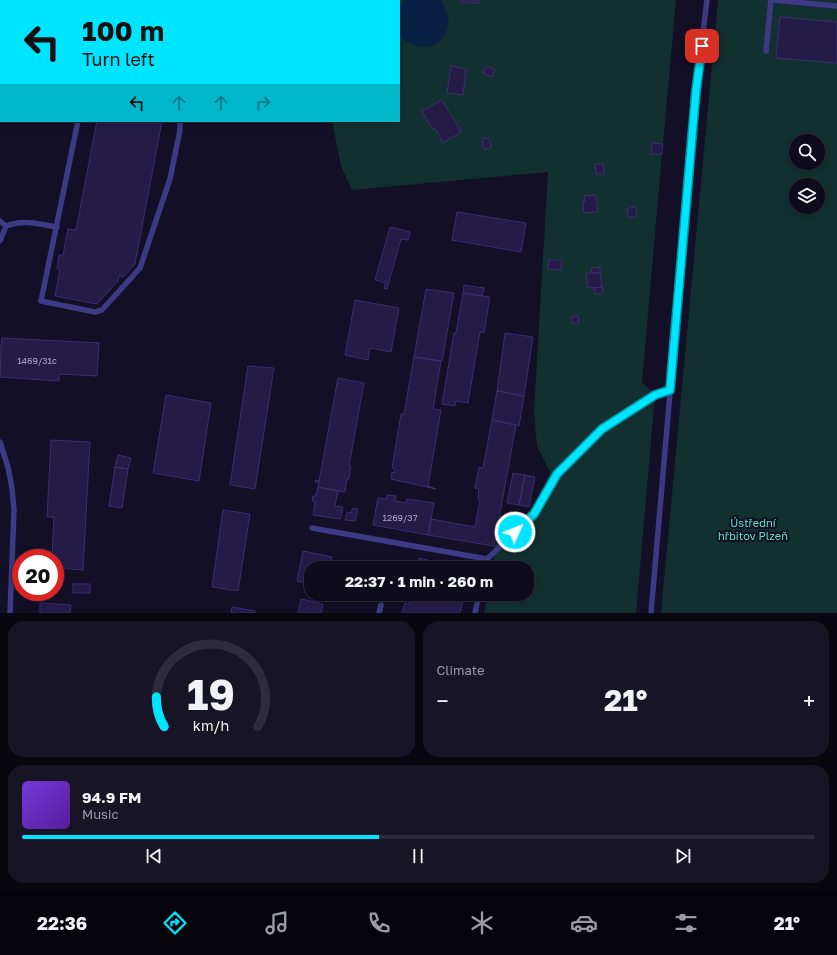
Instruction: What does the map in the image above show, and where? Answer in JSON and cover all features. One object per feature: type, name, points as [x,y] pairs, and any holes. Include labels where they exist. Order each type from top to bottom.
[{"type":"lane","points":[[651,613],[696,91],[707,0]]},
{"type":"lane","points":[[766,51],[772,0],[837,6]]},
{"type":"lane","points":[[78,122],[41,301],[95,312],[102,310],[140,268],[170,179],[180,130],[180,122]]},
{"type":"lane","points":[[0,221],[6,226]]},
{"type":"lane","points":[[0,241],[6,226],[16,222],[29,222],[57,227]]},
{"type":"lane","points":[[312,528],[487,559],[534,514],[557,474],[602,429],[655,395],[670,390]]},
{"type":"lane","points":[[0,442],[10,474],[14,510],[10,613]]},
{"type":"lane","points":[[475,613],[478,601]]},
{"type":"lane","points":[[379,613],[381,605]]},
{"type":"green space","points":[[400,0],[676,0],[663,144],[652,143],[651,154],[662,154],[642,382],[655,395],[636,613],[484,613],[487,601],[534,601],[534,561],[494,561],[494,546],[533,509],[550,472],[537,446],[534,412],[548,172],[352,190],[341,166],[332,122],[400,122]]},
{"type":"green space","name":"Ústřední hřbitov Plzeň","points":[[718,0],[837,0],[837,613],[661,613]]},
{"type":"water","points":[[405,0],[440,0],[446,11],[448,21],[447,31],[442,39],[435,45],[426,47],[416,46],[406,41],[400,34],[401,5]]},
{"type":"building","points":[[462,0],[479,0],[479,3],[461,2]]},
{"type":"building","points":[[780,17],[837,22],[837,63],[776,58]]},
{"type":"building","points":[[451,66],[466,69],[463,95],[447,93]]},
{"type":"building","points":[[486,66],[495,70],[492,77],[483,73]]},
{"type":"building","points":[[442,100],[461,132],[443,143],[435,128],[432,129],[422,111]]},
{"type":"building","points":[[97,122],[162,122],[135,264],[123,277],[119,276],[118,281],[97,304],[55,296],[60,269],[57,269],[59,255],[63,255],[68,229],[76,230]]},
{"type":"building","points":[[489,138],[491,148],[484,149],[482,139]]},
{"type":"building","points":[[652,143],[663,144],[662,154],[651,154]]},
{"type":"building","points":[[595,164],[603,164],[604,174],[596,174]]},
{"type":"building","points":[[596,195],[598,212],[584,213],[584,196]]},
{"type":"building","points":[[633,207],[636,208],[637,217],[628,217],[627,209]]},
{"type":"building","points":[[457,212],[526,223],[521,252],[452,240]]},
{"type":"building","points":[[390,227],[410,232],[408,240],[401,239],[387,289],[384,288],[386,283],[375,280]]},
{"type":"building","points":[[549,260],[562,260],[561,270],[548,269]]},
{"type":"building","points":[[600,267],[600,273],[592,273],[591,268]]},
{"type":"building","points":[[600,273],[602,287],[588,288],[586,274]]},
{"type":"building","points":[[464,285],[484,288],[482,296],[463,293]]},
{"type":"building","points":[[602,287],[603,293],[595,294],[594,288]]},
{"type":"building","points":[[426,289],[454,293],[442,361],[414,357]]},
{"type":"building","points":[[463,293],[490,297],[484,333],[480,332],[468,403],[456,401],[455,406],[442,404],[454,333],[456,333]]},
{"type":"building","points":[[355,300],[399,308],[391,352],[370,348],[368,360],[345,355]]},
{"type":"building","points":[[578,316],[579,323],[572,323],[571,317]]},
{"type":"building","points":[[505,333],[533,337],[524,396],[497,391]]},
{"type":"building","points":[[2,338],[99,343],[97,376],[59,374],[59,381],[0,377],[0,347]]},
{"type":"building","points":[[414,357],[441,361],[433,409],[441,410],[428,486],[436,489],[391,479],[392,472],[394,473],[395,469],[392,468],[401,414],[404,414]]},
{"type":"building","points":[[248,366],[274,368],[255,489],[230,485]]},
{"type":"building","points":[[338,378],[364,383],[349,466],[351,466],[349,479],[347,479],[345,492],[318,487],[319,482],[315,482],[316,480],[319,481]]},
{"type":"building","points":[[497,391],[524,396],[519,426],[492,420]]},
{"type":"building","points":[[166,395],[211,403],[199,481],[153,473]]},
{"type":"building","points":[[492,420],[516,425],[494,546],[428,535],[431,519],[475,527],[480,500],[478,499],[479,489],[475,488],[479,467],[483,468]]},
{"type":"building","points":[[51,440],[90,442],[83,570],[64,569],[64,549],[52,549],[54,517],[47,517]]},
{"type":"building","points":[[118,455],[131,458],[128,469],[115,467]]},
{"type":"building","points":[[115,467],[128,469],[122,508],[109,506]]},
{"type":"building","points":[[513,473],[525,475],[519,505],[507,503]]},
{"type":"building","points":[[525,475],[535,477],[529,507],[519,505]]},
{"type":"building","points":[[318,487],[338,491],[335,506],[343,507],[340,519],[313,515],[315,501],[312,501],[313,496],[316,496]]},
{"type":"building","points":[[387,495],[396,496],[395,501],[406,503],[407,499],[434,503],[428,535],[373,525],[378,498],[386,499]]},
{"type":"building","points":[[353,508],[358,509],[355,521],[345,520],[347,512],[351,513]]},
{"type":"building","points":[[223,510],[250,514],[238,591],[212,587]]},
{"type":"building","points":[[303,551],[332,557],[331,561],[304,561],[304,582],[297,581]]},
{"type":"building","points":[[419,558],[431,561],[418,561]]},
{"type":"building","points":[[73,584],[90,584],[90,593],[73,593]]},
{"type":"building","points":[[301,599],[304,601],[323,604],[321,613],[298,613]]},
{"type":"building","points":[[410,601],[463,601],[460,613],[402,613],[405,603],[409,604]]},
{"type":"building","points":[[40,603],[71,605],[70,613],[40,613]]},
{"type":"building","points":[[232,607],[255,611],[255,613],[231,613]]},
{"type":"route","points":[[515,532],[534,514],[557,474],[602,429],[655,395],[670,390],[696,91],[702,46]]}]
